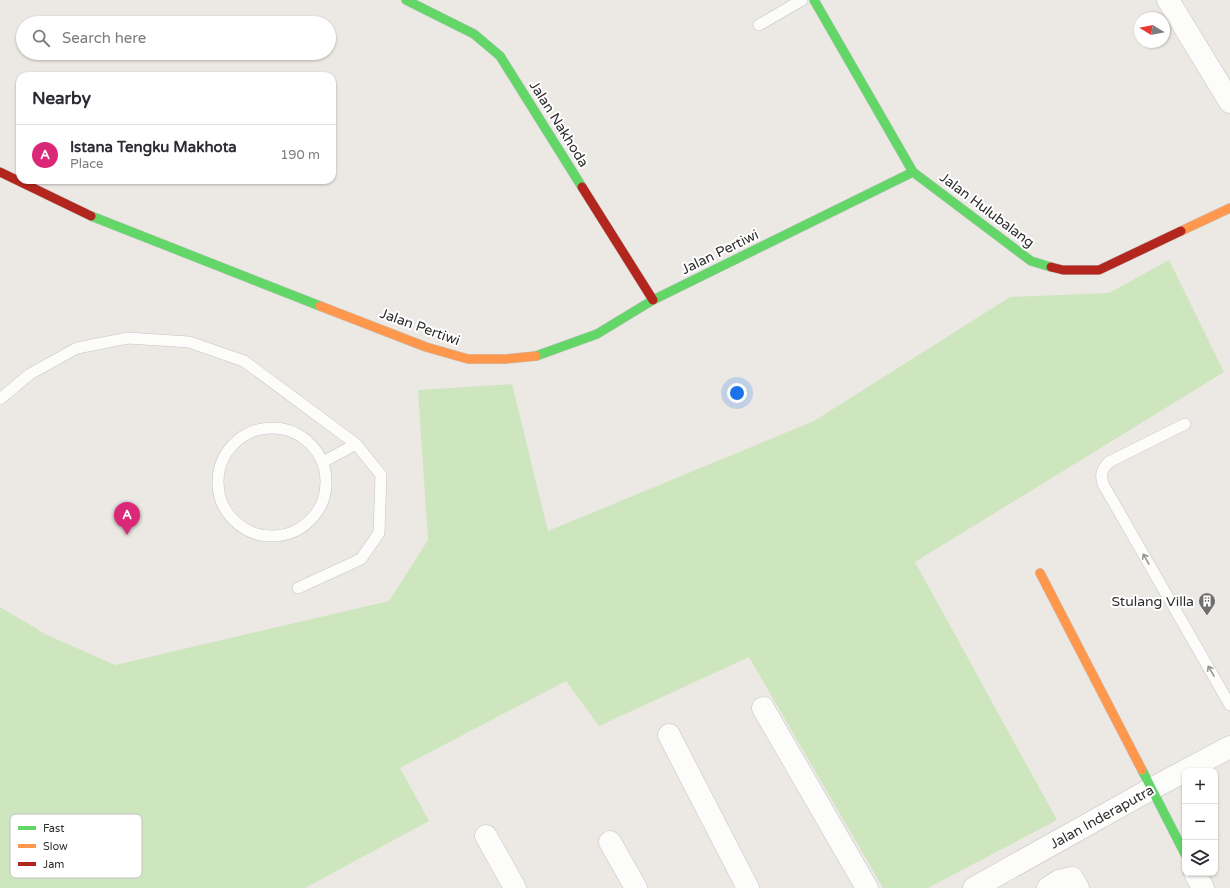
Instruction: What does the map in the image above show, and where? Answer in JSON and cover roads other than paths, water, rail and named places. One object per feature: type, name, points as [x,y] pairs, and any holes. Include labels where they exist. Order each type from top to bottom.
[{"type":"street","name":"Jalan Nakhoda","points":[[406,0],[426,4],[474,34],[500,56],[653,300]]},
{"type":"street","name":"Jalan Hulubalang","points":[[814,0],[913,172],[1031,261],[1063,270],[1099,270],[1230,208]]},
{"type":"street","points":[[1168,0],[1230,102]]},
{"type":"street","name":"Jalan Pertiwi","points":[[0,172],[16,180]]},
{"type":"street","name":"Jalan Pertiwi","points":[[25,184],[102,221],[426,347],[468,359],[506,359],[537,356],[598,334],[653,300],[913,172]]},
{"type":"street","points":[[1040,573],[1182,848]]},
{"type":"street","points":[[763,708],[867,888]]},
{"type":"street","points":[[669,735],[748,888]]},
{"type":"street","name":"Jalan Inderaputra","points":[[974,888],[1001,882],[1151,789],[1230,747]]},
{"type":"street","points":[[486,836],[515,888]]},
{"type":"street","points":[[610,842],[636,888]]},
{"type":"street","points":[[1197,876],[1203,888]]},
{"type":"street","points":[[1048,888],[1059,881],[1072,878],[1078,888]]},
{"type":"lane","points":[[759,25],[802,0]]},
{"type":"lane","points":[[0,399],[30,374],[77,348],[128,338],[189,342],[244,361],[356,444],[381,475],[379,533],[361,559],[298,588]]},
{"type":"lane","points":[[1185,424],[1121,459],[1109,462],[1103,468],[1101,476],[1103,484],[1230,705]]},
{"type":"lane","points":[[269,428],[291,432],[301,436],[314,447],[322,462],[326,480],[323,499],[315,516],[300,528],[289,533],[283,535],[264,536],[246,530],[232,518],[222,502],[218,486],[220,468],[227,453],[238,440],[253,432],[269,428]]},
{"type":"lane","points":[[322,462],[356,444]]},
{"type":"place","name":"Istana Tengku Makhota","points":[[127,535]]},
{"type":"place","name":"Stulang Villa","points":[[1207,616]]}]
